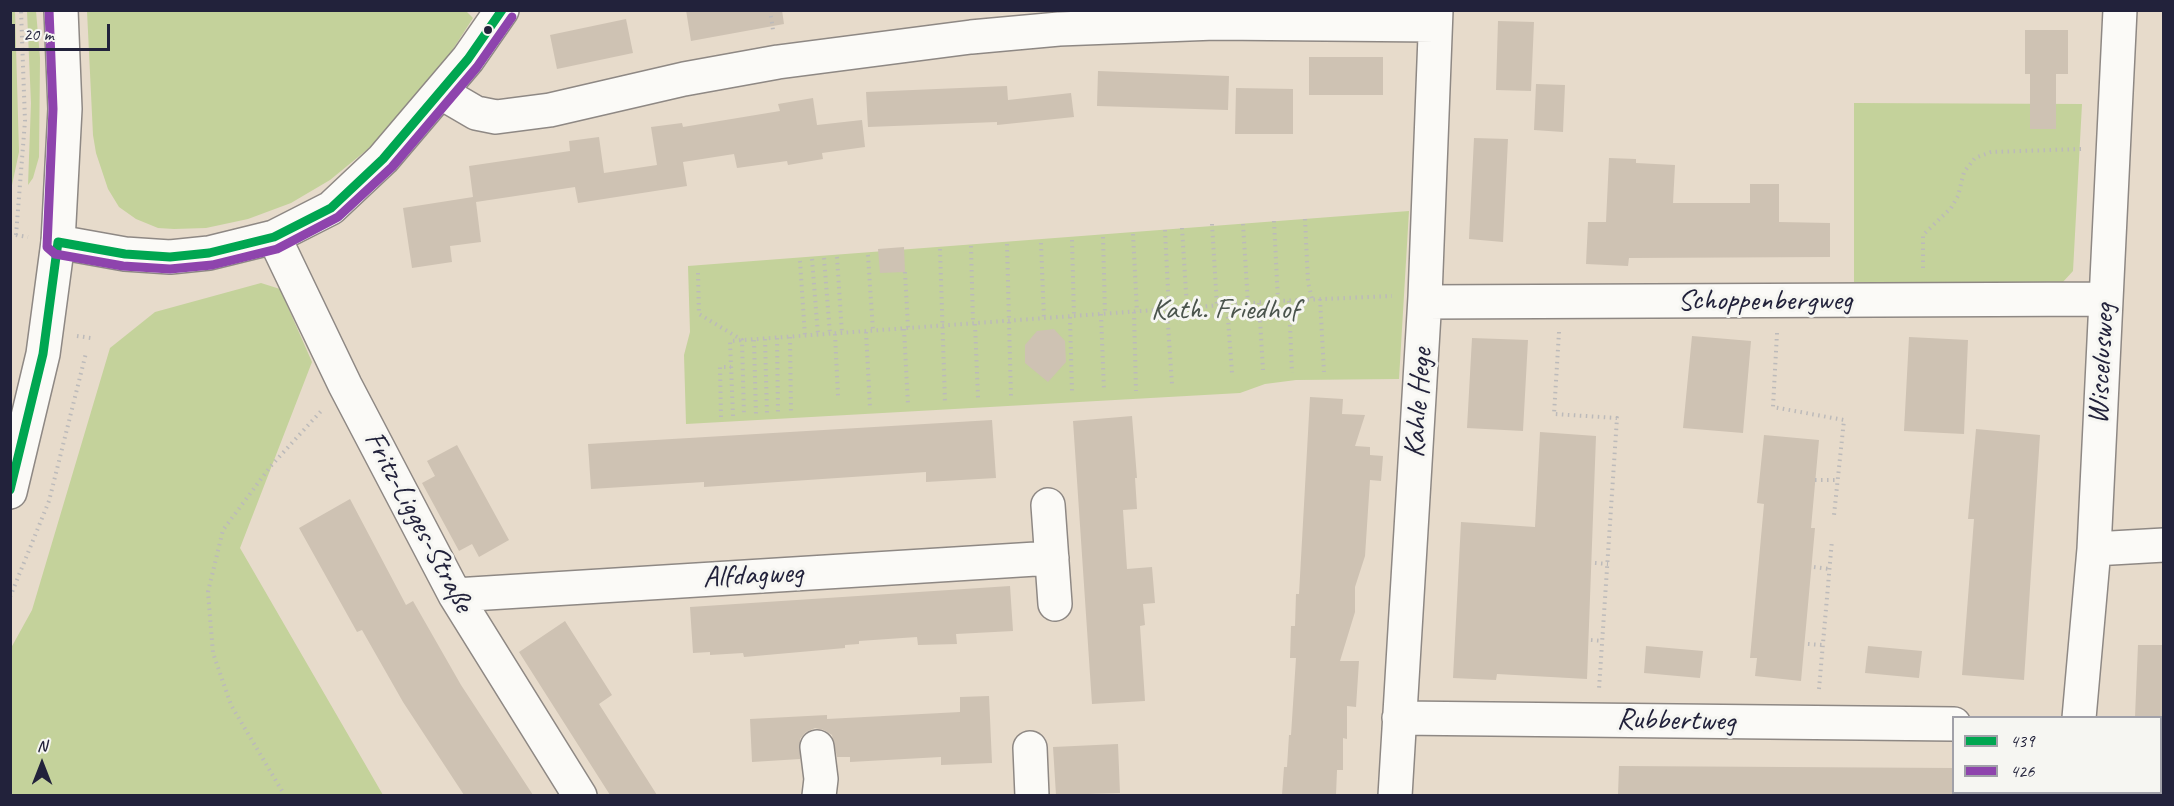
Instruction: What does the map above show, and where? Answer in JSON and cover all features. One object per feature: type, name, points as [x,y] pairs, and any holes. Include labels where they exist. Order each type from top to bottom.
[{"type":"street","points":[[10,492],[43,354],[58,242],[65,109],[61,10]]},
{"type":"street","points":[[58,242],[125,254],[170,257],[209,253],[274,237],[332,208],[383,159],[440,92],[502,10]]},
{"type":"street","name":"Wiscelusweg","points":[[2079,716],[2094,549],[2120,10]]},
{"type":"street","points":[[440,92],[476,113],[496,117],[534,112],[684,79],[778,62],[971,37],[1059,29],[1436,18]]},
{"type":"street","name":"Kahle Hege","points":[[1395,795],[1425,299],[1436,18]]},
{"type":"street","name":"Fritz-Ligges-Straße","points":[[274,237],[345,385],[455,595],[580,795]]},
{"type":"street","name":"Schoppenbergweg","points":[[1425,299],[1561,302],[2105,299]]},
{"type":"street","points":[[1048,505],[1055,604]]},
{"type":"street","points":[[2094,549],[2163,544]]},
{"type":"street","name":"Alfdagweg","points":[[455,595],[1052,558]]},
{"type":"street","name":"Rubbertweg","points":[[1399,718],[1952,724]]},
{"type":"street","points":[[817,747],[821,779],[819,795]]},
{"type":"street","points":[[1030,748],[1032,795]]},
{"type":"path","points":[[16,235],[25,121],[21,10]]},
{"type":"path","points":[[1923,300],[1923,235],[1951,208],[1958,196],[1964,172],[1975,158],[1991,152],[2114,149]]},
{"type":"path","points":[[1305,219],[1308,282],[1312,299]]},
{"type":"path","points":[[1274,221],[1278,302]]},
{"type":"path","points":[[1212,224],[1217,306]]},
{"type":"path","points":[[1243,224],[1248,304]]},
{"type":"path","points":[[1182,228],[1187,308]]},
{"type":"path","points":[[1165,230],[1172,384]]},
{"type":"path","points":[[1133,234],[1136,391]]},
{"type":"path","points":[[1103,237],[1104,391]]},
{"type":"path","points":[[1072,240],[1072,392]]},
{"type":"path","points":[[1041,243],[1044,319]]},
{"type":"path","points":[[1007,244],[1011,397]]},
{"type":"path","points":[[971,246],[978,398]]},
{"type":"path","points":[[940,249],[945,402]]},
{"type":"path","points":[[868,255],[873,331]]},
{"type":"path","points":[[837,257],[842,334]]},
{"type":"path","points":[[824,258],[838,396]]},
{"type":"path","points":[[812,260],[818,335]]},
{"type":"path","points":[[800,261],[805,336]]},
{"type":"path","points":[[905,272],[908,405]]},
{"type":"path","points":[[698,273],[699,314],[742,340]]},
{"type":"path","points":[[733,416],[730,341],[1312,299],[1425,299]]},
{"type":"path","points":[[1320,299],[1324,372]]},
{"type":"path","points":[[1289,301],[1292,373]]},
{"type":"path","points":[[1779,301],[1773,407],[1844,420],[1834,515]]},
{"type":"path","points":[[1561,302],[1554,414],[1617,418],[1598,721]]},
{"type":"path","points":[[1259,303],[1263,370]]},
{"type":"path","points":[[1227,305],[1232,373]]},
{"type":"path","points":[[866,332],[870,407]]},
{"type":"path","points":[[790,337],[791,412]]},
{"type":"path","points":[[777,338],[778,414]]},
{"type":"path","points":[[765,339],[767,414]]},
{"type":"path","points":[[742,340],[744,416]]},
{"type":"path","points":[[754,340],[756,415]]},
{"type":"path","points":[[10,597],[49,501],[86,353]]},
{"type":"path","points":[[721,417],[720,367],[731,367]]},
{"type":"path","points":[[285,795],[231,705],[213,653],[208,592],[223,530],[270,467],[345,385]]},
{"type":"path","points":[[1815,480],[1838,480]]},
{"type":"path","points":[[1816,723],[1832,540]]},
{"type":"path","points":[[1595,563],[1608,564]]},
{"type":"path","points":[[1814,567],[1829,569]]},
{"type":"path","points":[[1591,640],[1602,641]]},
{"type":"path","points":[[1808,644],[1823,645]]},
{"type":"green space","points":[[465,10],[473,18],[446,60],[374,144],[330,180],[291,203],[248,219],[206,228],[158,228],[136,219],[119,207],[108,189],[96,153],[93,135],[87,11]]},
{"type":"green space","points":[[10,11],[15,11],[19,152],[11,190]]},
{"type":"green space","points":[[27,11],[36,11],[40,58],[39,157],[33,178],[28,185],[31,103]]},
{"type":"green space","points":[[1854,103],[2082,104],[2073,271],[2062,283],[1854,282]]},
{"type":"green space","name":"Kath. Friedhof","points":[[1409,211],[1399,379],[1296,380],[1265,384],[1240,393],[686,424],[684,355],[690,332],[688,266]]},
{"type":"green space","points":[[261,283],[280,289],[312,362],[240,548],[383,795],[11,795],[11,648],[32,610],[110,348],[155,312]]},
{"type":"building","points":[[686,10],[782,10],[784,24],[691,41]]},
{"type":"building","points":[[626,19],[633,53],[557,69],[550,35]]},
{"type":"building","points":[[1498,21],[1534,22],[1531,91],[1496,90]]},
{"type":"building","points":[[2025,30],[2068,30],[2068,74],[2056,74],[2056,129],[2030,129],[2030,74],[2025,74]]},
{"type":"building","points":[[1309,57],[1383,57],[1383,95],[1309,95]]},
{"type":"building","points":[[1098,71],[1229,76],[1228,110],[1097,106]]},
{"type":"building","points":[[1536,84],[1565,85],[1563,132],[1534,130]]},
{"type":"building","points":[[1007,86],[1008,100],[1071,93],[1074,117],[997,125],[997,122],[868,127],[866,92]]},
{"type":"building","points":[[1236,88],[1293,89],[1293,134],[1235,134]]},
{"type":"building","points":[[813,98],[817,125],[862,120],[865,147],[822,153],[823,159],[788,165],[787,161],[737,168],[734,154],[683,162],[687,186],[578,203],[575,187],[476,202],[481,242],[450,246],[452,262],[412,268],[403,208],[473,197],[469,166],[570,151],[569,141],[599,137],[604,173],[657,165],[651,127],[682,123],[683,127],[780,111],[778,104]]},
{"type":"building","points":[[1474,138],[1508,139],[1503,242],[1469,239]]},
{"type":"building","points":[[1609,158],[1636,159],[1636,163],[1675,165],[1673,203],[1750,203],[1750,184],[1779,184],[1779,222],[1830,223],[1830,257],[1629,258],[1628,266],[1586,264],[1588,222],[1606,222]]},
{"type":"building","points":[[904,247],[905,272],[880,273],[878,249]]},
{"type":"building","points":[[1054,329],[1065,341],[1066,362],[1048,382],[1025,363],[1025,345],[1037,331]]},
{"type":"building","points":[[1692,336],[1751,341],[1743,433],[1683,428]]},
{"type":"building","points":[[1909,337],[1968,340],[1964,434],[1904,431]]},
{"type":"building","points":[[1472,338],[1528,340],[1523,431],[1467,428]]},
{"type":"building","points":[[1310,397],[1343,399],[1342,414],[1365,415],[1355,446],[1370,447],[1370,455],[1383,456],[1381,481],[1370,480],[1365,556],[1355,587],[1355,612],[1340,661],[1359,661],[1356,707],[1347,706],[1347,739],[1343,738],[1343,770],[1337,770],[1336,795],[1282,795],[1284,767],[1287,767],[1289,735],[1291,735],[1296,658],[1290,658],[1291,626],[1295,626],[1296,594],[1299,594]]},
{"type":"building","points":[[1132,416],[1137,509],[1123,510],[1127,569],[1152,567],[1155,603],[1143,604],[1145,625],[1140,626],[1145,701],[1092,704],[1073,421]]},
{"type":"building","points":[[992,420],[996,478],[926,482],[926,472],[704,487],[704,482],[591,489],[588,444]]},
{"type":"building","points":[[1976,429],[2040,435],[2024,680],[1962,675],[1974,519],[1968,519]]},
{"type":"building","points":[[1540,432],[1596,436],[1587,679],[1497,674],[1496,680],[1453,678],[1461,522],[1535,527]]},
{"type":"building","points":[[1764,435],[1819,440],[1811,528],[1815,528],[1801,681],[1755,676],[1757,658],[1750,658],[1764,504],[1757,503]]},
{"type":"building","points":[[457,445],[509,540],[479,557],[472,544],[459,551],[422,483],[435,476],[427,461]]},
{"type":"building","points":[[350,499],[406,605],[413,601],[461,685],[533,795],[464,795],[403,702],[362,630],[357,632],[299,528]]},
{"type":"building","points":[[1010,586],[1013,631],[956,634],[957,644],[918,645],[917,637],[859,641],[859,644],[845,645],[845,648],[744,657],[743,653],[710,655],[710,652],[693,653],[690,607]]},
{"type":"building","points":[[565,621],[612,695],[599,704],[657,795],[610,795],[519,652]]},
{"type":"building","points":[[2138,645],[2163,645],[2163,717],[2135,716]]},
{"type":"building","points":[[1646,646],[1703,651],[1700,678],[1644,673]]},
{"type":"building","points":[[1868,646],[1922,651],[1919,678],[1865,673]]},
{"type":"building","points":[[989,696],[992,763],[941,765],[941,757],[850,762],[850,757],[837,757],[832,735],[815,728],[806,732],[800,739],[800,759],[752,762],[750,719],[827,715],[827,719],[960,712],[960,697]]},
{"type":"building","points":[[1118,744],[1120,793],[1056,795],[1053,747]]},
{"type":"building","points":[[1619,766],[1952,768],[1953,795],[1618,795]]},
{"type":"transit line","name":"426","points":[[49,10],[53,109],[47,247],[55,254],[123,266],[170,269],[212,265],[277,249],[338,217],[392,167],[477,67],[512,17]]},
{"type":"transit line","name":"439","points":[[58,242],[125,254],[170,257],[209,253],[274,237],[331,208],[383,159],[468,59],[502,10]]},
{"type":"transit line","name":"439","points":[[10,490],[43,354],[58,242]]}]
